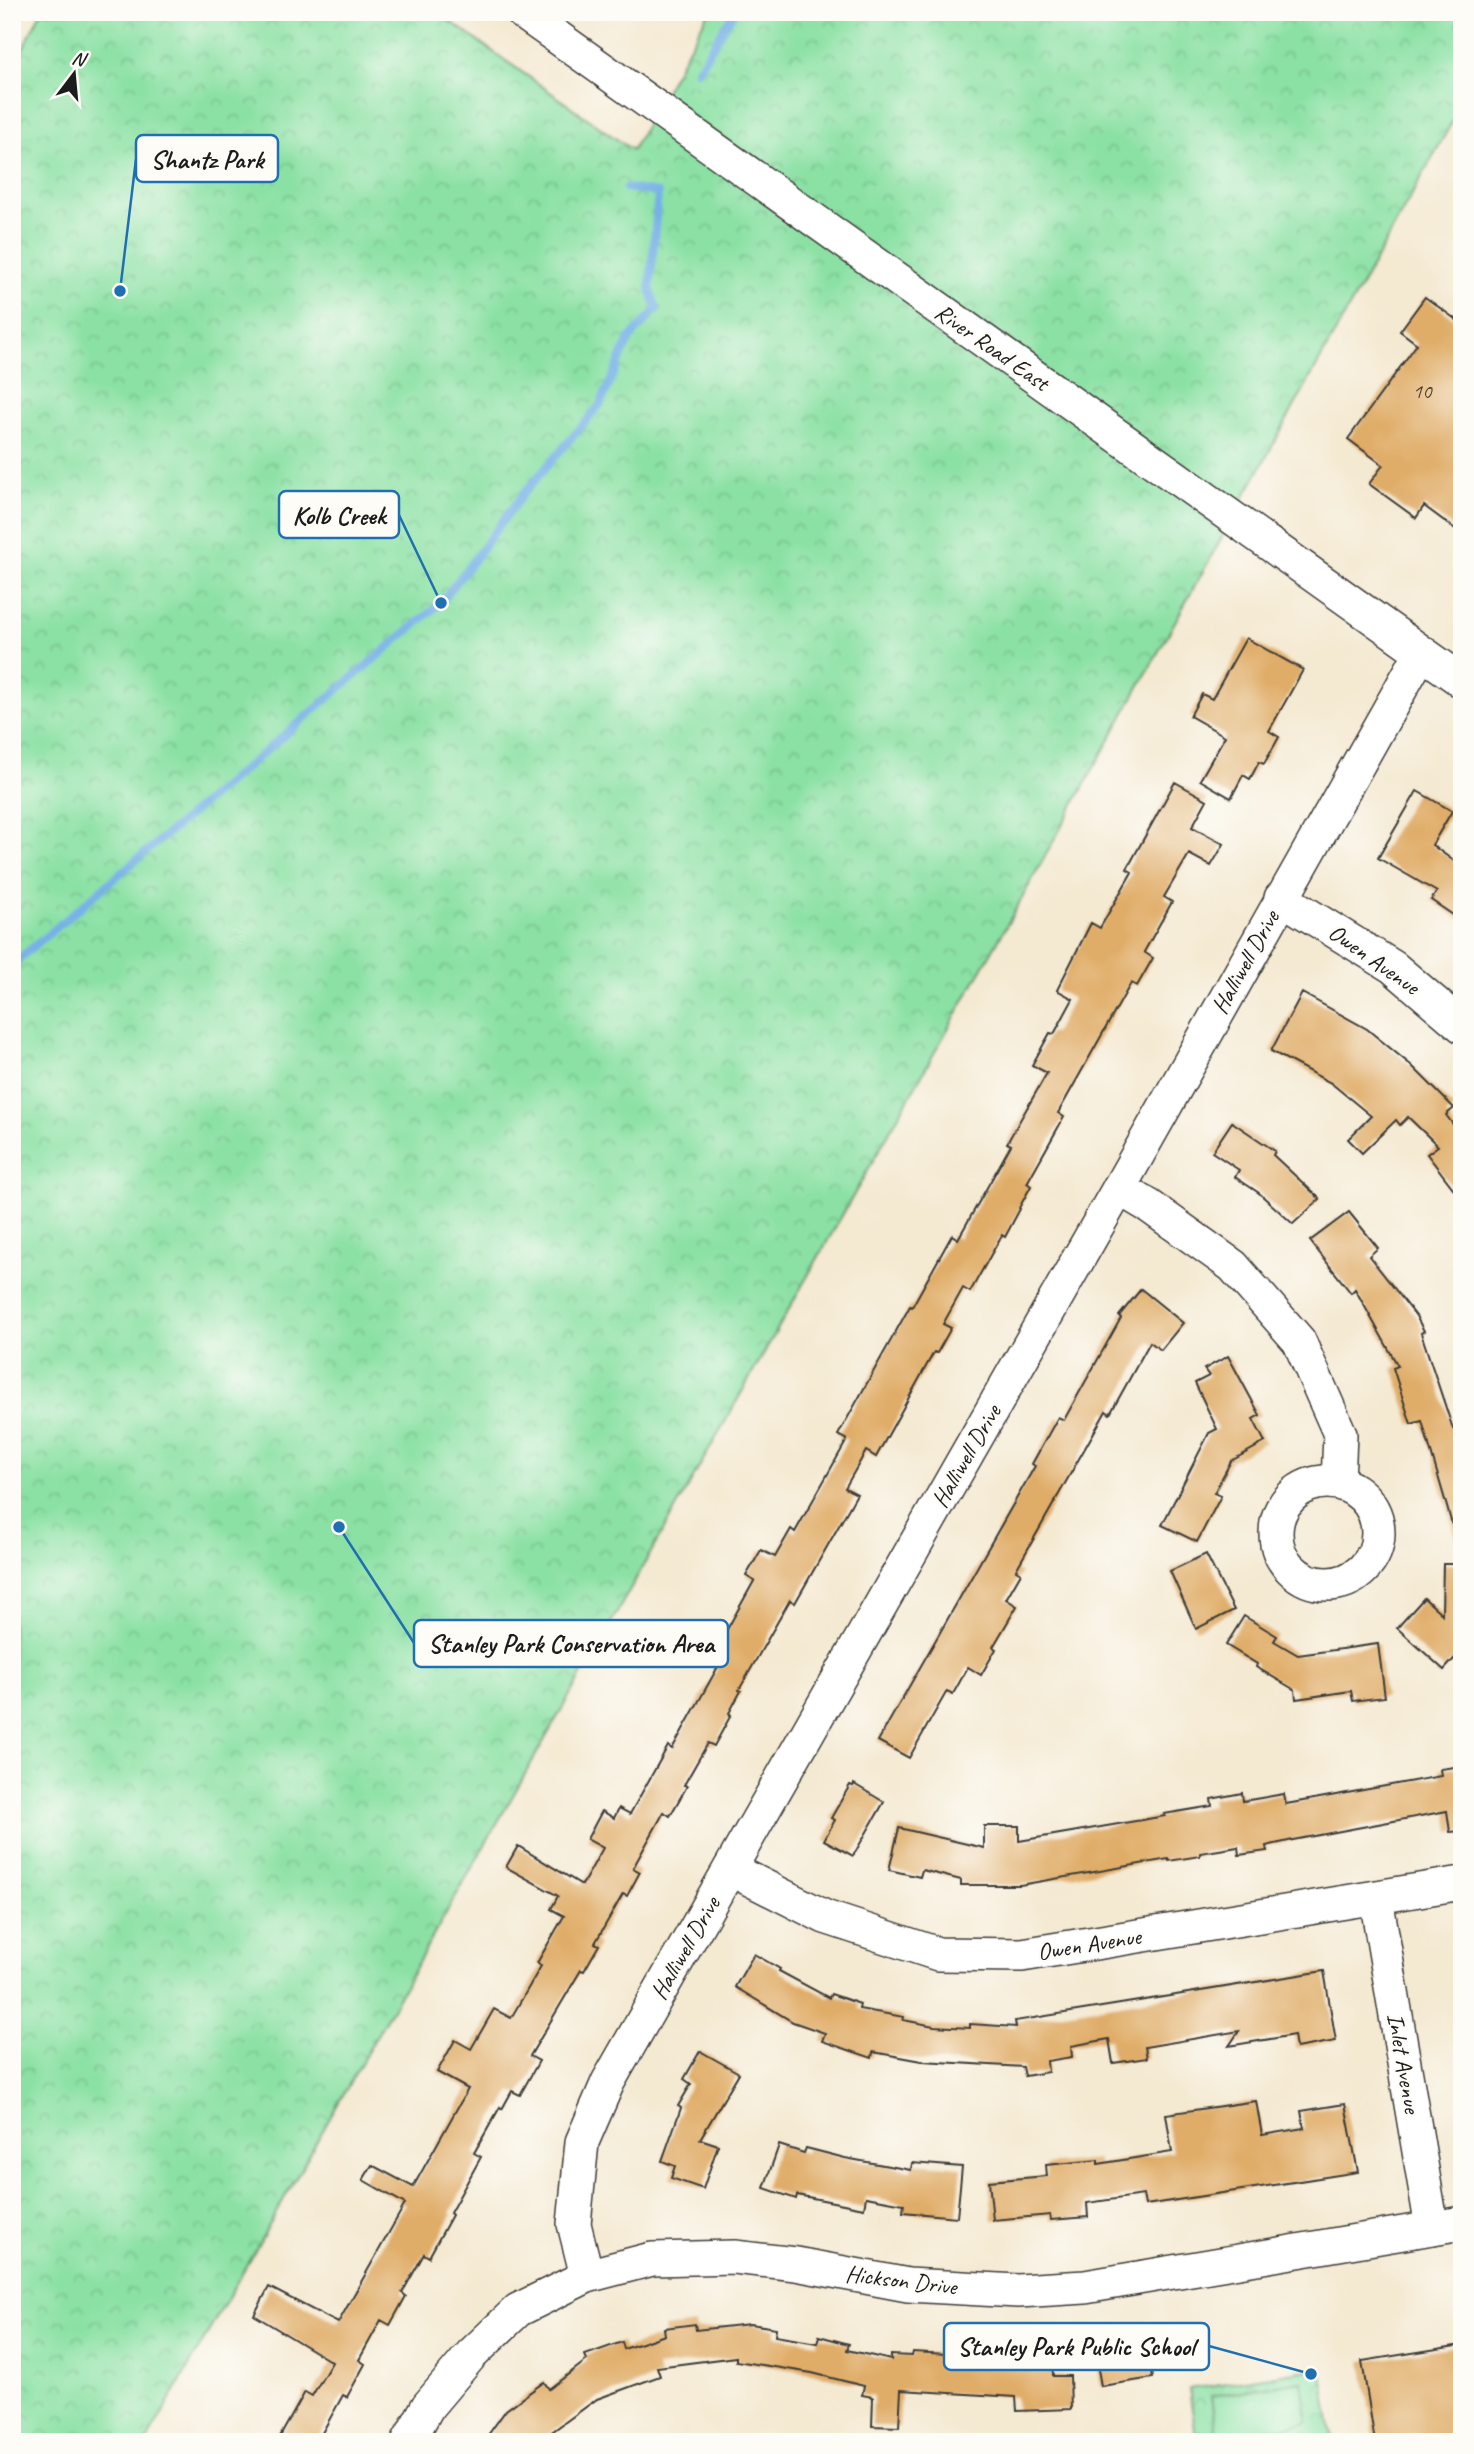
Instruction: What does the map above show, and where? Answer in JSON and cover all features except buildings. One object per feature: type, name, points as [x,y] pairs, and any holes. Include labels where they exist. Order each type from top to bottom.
[{"type":"street","name":"River Road East","points":[[522,12],[1462,681]]},
{"type":"street","name":"Halliwell Drive","points":[[587,2276],[574,2224],[582,2142],[608,2081],[1119,1188],[1420,653]]},
{"type":"street","name":"Owen Avenue","points":[[1281,898],[1393,967],[1462,1026]]},
{"type":"street","points":[[1119,1188],[1233,1266],[1299,1341],[1340,1434],[1338,1482]]},
{"type":"street","name":"Owen Avenue","points":[[730,1869],[825,1917],[938,1954],[1022,1955],[1462,1883]]},
{"type":"street","name":"Inlet Avenue","points":[[1376,1898],[1447,2225]]},
{"type":"street","name":"Hickson Drive","points":[[408,2442],[428,2406],[471,2355],[519,2311],[587,2276],[652,2259],[734,2257],[796,2264],[908,2285],[1018,2291],[1085,2287],[1447,2225]]},
{"type":"green space","points":[[41,12],[437,12],[632,150],[709,12],[1462,12],[1462,104],[1008,923],[146,2442],[12,2442],[12,71]]},
{"type":"green space","points":[[1321,2368],[1333,2442],[1197,2442],[1189,2389]]},
{"type":"green space","points":[[1302,2381],[1308,2423],[1217,2438],[1211,2396]]},
{"type":"waterway","points":[[697,71],[734,12]]},
{"type":"waterway","points":[[12,973],[20,958],[441,603],[523,494],[600,405],[630,338],[657,309],[650,289],[658,193],[626,188]]},
{"type":"place","name":"Shantz Park","points":[[120,291]]},
{"type":"place","name":"Kolb Creek","points":[[441,603]]},
{"type":"place","name":"Stanley Park Conservation Area","points":[[339,1527]]},
{"type":"place","name":"Stanley Park Public School","points":[[1311,2374]]}]
